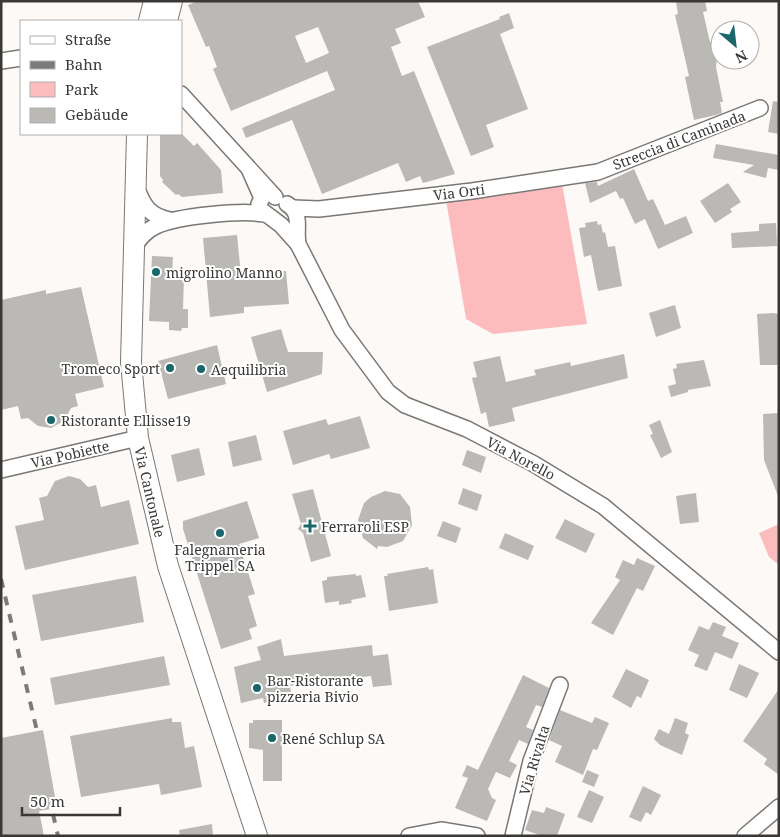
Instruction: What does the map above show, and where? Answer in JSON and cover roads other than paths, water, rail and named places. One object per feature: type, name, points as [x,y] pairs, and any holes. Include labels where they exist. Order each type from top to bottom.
[{"type":"main road","points":[[149,20],[154,1]]},
{"type":"main road","points":[[167,20],[172,1]]},
{"type":"main road","name":"Via Cantonale","points":[[137,135],[131,362],[138,438],[168,566],[257,836]]},
{"type":"street","points":[[1,61],[20,58]]},
{"type":"street","points":[[182,95],[250,171],[265,203],[292,218]]},
{"type":"street","name":"Streccia di Caminada","points":[[598,172],[760,108]]},
{"type":"street","name":"Via Orti","points":[[292,218],[319,209],[472,191],[598,172]]},
{"type":"street","points":[[135,183],[145,208],[156,217],[170,220],[245,212],[265,203]]},
{"type":"street","points":[[265,203],[292,218]]},
{"type":"street","name":"Via Norello","points":[[292,218],[298,244],[342,330],[388,392],[405,405],[467,429],[534,464],[596,501],[630,526],[779,652]]},
{"type":"street","points":[[133,248],[146,232],[170,220]]},
{"type":"street","name":"Via Pobiette","points":[[1,470],[138,438]]},
{"type":"street","name":"Via Rivalta","points":[[512,836],[531,760],[560,685]]},
{"type":"street","points":[[745,836],[779,807]]},
{"type":"street","points":[[409,836],[441,830],[472,835]]},
{"type":"railway","points":[[1,579],[37,731]]},
{"type":"railway","points":[[53,814],[58,836]]},
{"type":"place","name":"migrolino Manno","points":[[156,272]]},
{"type":"place","name":"Tromeco Sport","points":[[170,368]]},
{"type":"place","name":"Aequilibria","points":[[201,369]]},
{"type":"place","name":"Ristorante Ellisse19","points":[[51,420]]},
{"type":"place","name":"Ferraroli ESP","points":[[310,526]]},
{"type":"place","name":"Falegnameria Trippel SA","points":[[220,533]]},
{"type":"place","name":"Bar-Ristorante pizzeria Bivio","points":[[257,688]]},
{"type":"place","name":"René Schlup SA","points":[[272,738]]}]
